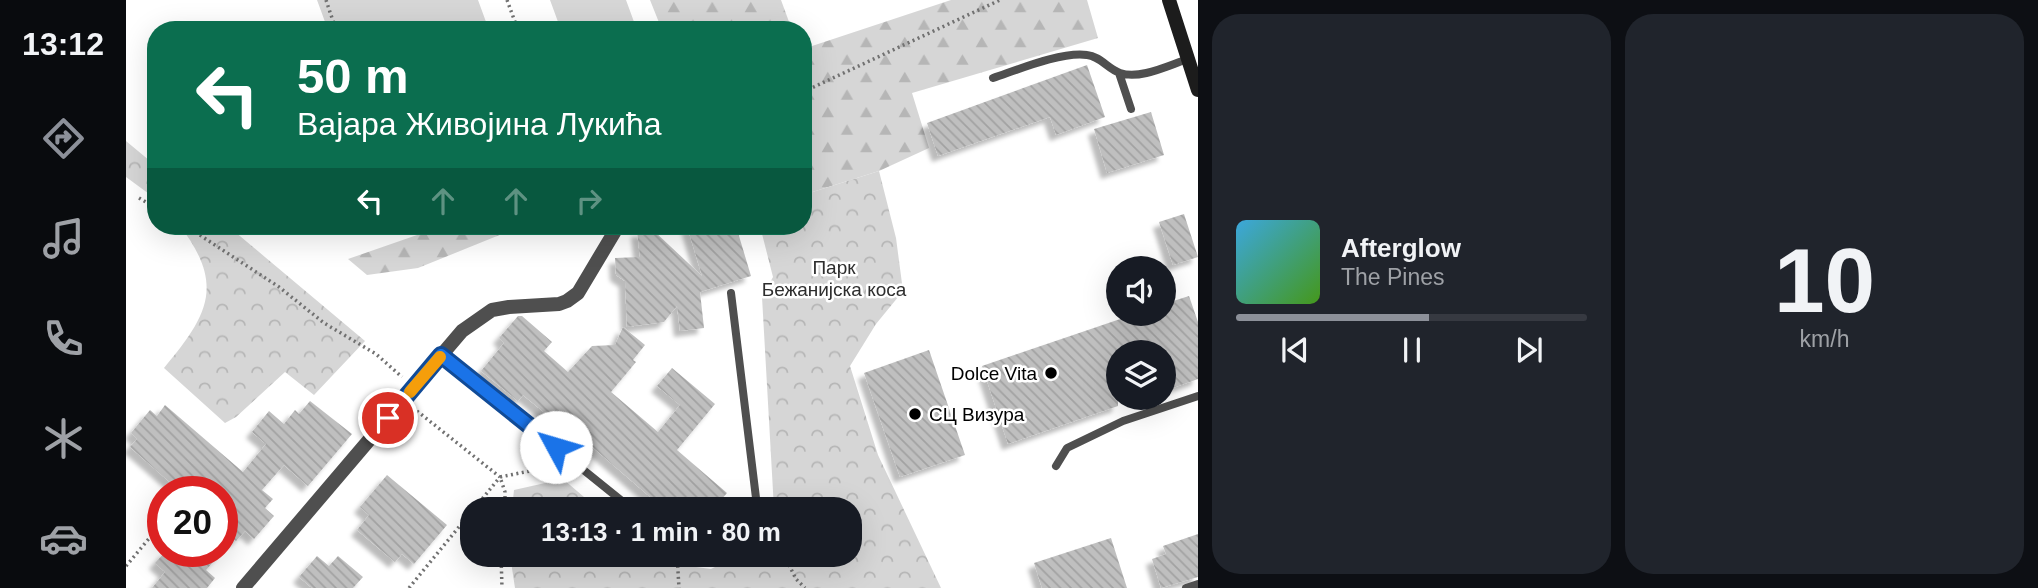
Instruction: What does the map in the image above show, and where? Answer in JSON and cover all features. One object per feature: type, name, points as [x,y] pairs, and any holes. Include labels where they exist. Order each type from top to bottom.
[{"type":"main road","points":[[1169,0],[1198,90]]},
{"type":"street","points":[[243,588],[462,331],[492,310],[559,304],[572,298],[578,293],[613,235]]},
{"type":"lane","points":[[993,78],[1070,55],[1098,58],[1119,73],[1128,75],[1188,59]]},
{"type":"lane","points":[[1119,73],[1131,109]]},
{"type":"lane","points":[[731,293],[756,497]]},
{"type":"lane","points":[[441,355],[617,497]]},
{"type":"lane","points":[[1056,466],[1067,448],[1123,421],[1198,396]]},
{"type":"lane","points":[[1186,588],[1198,584]]},
{"type":"path","points":[[326,0],[333,21]]},
{"type":"path","points":[[507,0],[515,21]]},
{"type":"path","points":[[812,88],[1000,0]]},
{"type":"path","points":[[139,198],[147,203]]},
{"type":"path","points":[[200,235],[279,287],[324,323],[376,354],[415,388]]},
{"type":"path","points":[[404,400],[500,477],[505,497]]},
{"type":"path","points":[[484,497],[500,477],[575,463]]},
{"type":"path","points":[[409,588],[460,526]]},
{"type":"path","points":[[126,566],[147,541]]},
{"type":"path","points":[[501,567],[502,588]]},
{"type":"path","points":[[678,567],[679,588]]},
{"type":"path","points":[[790,567],[805,588]]},
{"type":"green space","points":[[317,0],[478,0],[486,21],[325,21]]},
{"type":"green space","points":[[550,0],[626,0],[634,21],[558,21]]},
{"type":"green space","points":[[650,0],[781,0],[789,21],[658,21]]},
{"type":"green space","points":[[951,0],[1087,0],[1098,38],[912,93],[929,148],[879,171],[812,192],[812,46]]},
{"type":"green space","points":[[126,141],[147,158],[147,192],[126,177]]},
{"type":"green space","name":"Парк Бежанијска коса","points":[[879,171],[896,238],[903,291],[876,324],[850,366],[878,455],[941,588],[515,588],[512,567],[862,567],[862,497],[773,497],[762,297],[773,277],[762,235],[812,235],[812,192]]},
{"type":"green space","points":[[186,235],[239,235],[365,341],[314,395],[285,372],[236,417],[225,423],[164,368],[191,332],[205,300],[203,266]]},
{"type":"green space","points":[[417,235],[500,235],[418,268],[367,275],[348,259]]},
{"type":"green space","points":[[563,479],[584,497],[513,497],[514,490]]},
{"type":"building","points":[[1087,65],[1105,117],[1056,135],[1050,117],[938,156],[927,123]]},
{"type":"building","points":[[1151,112],[1164,155],[1107,173],[1094,129]]},
{"type":"building","points":[[1184,214],[1198,257],[1176,264],[1176,256],[1170,256],[1159,222]]},
{"type":"building","points":[[637,235],[658,235],[702,276],[690,235],[739,235],[751,276],[700,292],[704,328],[680,331],[677,306],[664,322],[627,327],[625,281],[616,275],[615,258],[640,257]]},
{"type":"building","name":"Dolce Vita","points":[[1189,296],[1198,322],[1198,379],[1176,387],[1176,340],[1106,340],[1106,410],[1008,444],[982,366],[1106,324],[1106,326],[1176,326],[1176,300]]},
{"type":"building","points":[[518,316],[522,316],[552,342],[544,351],[568,372],[592,346],[615,345],[623,327],[645,345],[633,360],[636,362],[611,392],[658,432],[680,405],[657,386],[672,368],[715,404],[677,450],[727,493],[724,497],[650,497],[582,438],[579,441],[523,395],[518,401],[481,371],[504,343],[499,338]]},
{"type":"building","name":"СЦ Визура","points":[[929,350],[965,455],[900,477],[864,373]]},
{"type":"building","points":[[310,401],[352,434],[308,486],[284,465],[262,490],[273,499],[265,508],[274,516],[254,539],[245,531],[238,539],[238,476],[163,476],[130,447],[137,439],[131,433],[150,410],[157,416],[165,405],[243,472],[266,444],[252,432],[269,411],[284,424],[295,410],[299,414]]},
{"type":"building","points":[[387,475],[447,525],[414,564],[402,554],[395,562],[357,530],[369,515],[360,507]]},
{"type":"building","points":[[1198,534],[1198,577],[1161,588],[1152,559],[1166,554],[1163,546]]},
{"type":"building","points":[[1111,538],[1127,588],[1042,588],[1034,563]]},
{"type":"building","points":[[317,556],[329,566],[338,556],[363,577],[353,588],[312,588],[299,577]]},
{"type":"building","points":[[159,567],[209,567],[206,570],[215,578],[207,588],[152,588],[165,572]]},
{"type":"slow traffic","points":[[410,392],[440,357]]},
{"type":"place","name":"Dolce Vita","points":[[1051,373]]},
{"type":"place","name":"СЦ Визура","points":[[915,414]]},
{"type":"route","points":[[388,418],[441,355],[556,447]]}]
